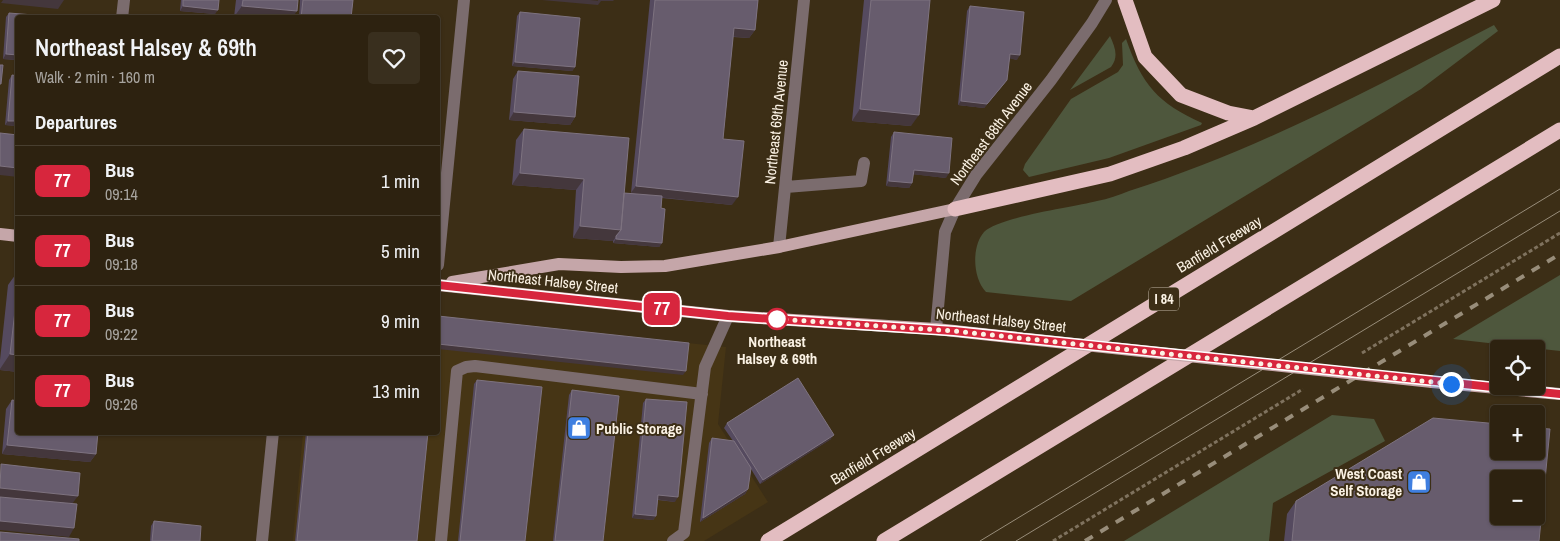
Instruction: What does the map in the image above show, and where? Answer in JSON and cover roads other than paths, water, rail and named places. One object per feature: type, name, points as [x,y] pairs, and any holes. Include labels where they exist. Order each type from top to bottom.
[{"type":"highway","points":[[1125,0],[1145,56],[1182,95],[1228,113],[1254,118]]},
{"type":"highway","points":[[955,209],[1110,174],[1184,148],[1254,118],[1493,0]]},
{"type":"highway","name":"Banfield Freeway","points":[[768,541],[1560,56]]},
{"type":"highway","points":[[884,541],[1560,130]]},
{"type":"main road","points":[[440,285],[559,264],[621,267],[665,266],[779,247],[955,209]]},
{"type":"main road","points":[[0,234],[15,236]]},
{"type":"main road","name":"Northeast Halsey Street","points":[[440,285],[728,316],[936,329],[1560,394]]},
{"type":"street","points":[[122,15],[124,0]]},
{"type":"street","points":[[440,245],[464,0]]},
{"type":"street","name":"Northeast 69th Avenue","points":[[779,247],[804,0]]},
{"type":"street","name":"Northeast 68th Avenue","points":[[936,329],[945,232],[955,209],[976,176],[1051,80],[1106,0]]},
{"type":"street","points":[[786,187],[861,181],[864,163]]},
{"type":"street","points":[[673,541],[684,533],[705,367],[728,316]]},
{"type":"street","points":[[441,541],[457,371],[475,366],[702,394]]},
{"type":"street","points":[[262,541],[272,435]]},
{"type":"tram line","points":[[980,541],[1560,189]]},
{"type":"tram line","points":[[1016,541],[1560,211]]},
{"type":"railway","points":[[1085,541],[1560,254]]},
{"type":"place","name":"Northeast Halsey & 69th","points":[[777,319]]},
{"type":"place","name":"Public Storage","points":[[579,428]]},
{"type":"place","name":"West Coast Self Storage","points":[[1419,482]]}]
